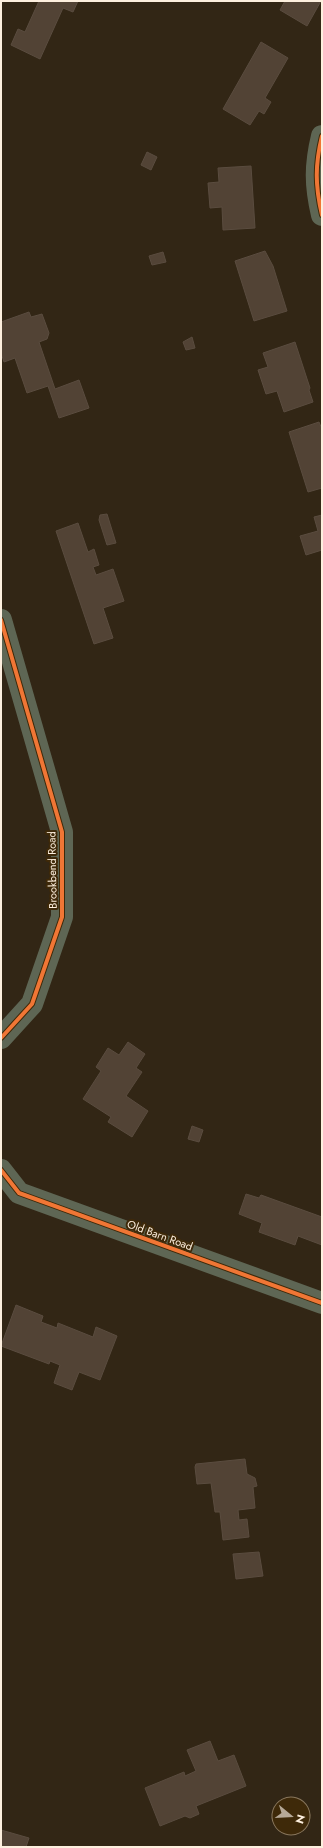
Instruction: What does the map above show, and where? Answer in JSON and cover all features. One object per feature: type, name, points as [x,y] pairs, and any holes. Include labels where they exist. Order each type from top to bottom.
[{"type":"street","points":[[322,136],[316,172],[316,191],[322,215]]},
{"type":"street","name":"Brookbend Road","points":[[1,620],[62,832],[62,917],[32,1004],[1,1038]]},
{"type":"street","name":"Old Barn Road","points":[[1,1170],[19,1193],[322,1303]]},
{"type":"building","points":[[39,1],[78,1],[73,12],[63,8],[40,59],[11,45],[18,29],[25,32]]},
{"type":"building","points":[[285,1],[321,1],[307,26],[280,10]]},
{"type":"building","points":[[261,42],[288,58],[265,98],[271,102],[264,114],[259,111],[250,125],[223,109]]},
{"type":"building","points":[[147,152],[157,157],[151,170],[141,165]]},
{"type":"building","points":[[251,166],[255,228],[223,230],[222,207],[210,208],[208,183],[219,182],[218,168]]},
{"type":"building","points":[[265,251],[273,266],[287,311],[254,321],[235,261]]},
{"type":"building","points":[[163,252],[166,262],[152,265],[149,256]]},
{"type":"building","points":[[29,312],[31,317],[42,314],[49,333],[47,339],[39,342],[55,389],[79,380],[89,408],[59,418],[48,386],[27,393],[15,358],[4,362],[1,353],[1,322]]},
{"type":"building","points":[[192,337],[195,348],[186,350],[183,342]]},
{"type":"building","points":[[295,342],[313,402],[284,412],[277,391],[266,394],[258,370],[268,367],[263,353]]},
{"type":"building","points":[[319,422],[322,429],[322,488],[308,492],[289,432]]},
{"type":"building","points":[[107,514],[116,543],[107,545],[99,520],[100,515]]},
{"type":"building","points":[[322,515],[322,550],[306,555],[300,536],[318,531],[314,517]]},
{"type":"building","points":[[78,523],[88,552],[94,549],[99,565],[93,567],[96,575],[113,569],[124,601],[103,608],[113,638],[94,644],[56,531]]},
{"type":"building","points":[[128,1042],[145,1054],[136,1068],[142,1072],[126,1096],[148,1111],[132,1137],[108,1122],[111,1117],[83,1099],[101,1071],[96,1067],[108,1048],[119,1055]]},
{"type":"building","points":[[192,1126],[203,1130],[199,1142],[188,1139]]},
{"type":"building","points":[[246,1194],[259,1198],[261,1195],[322,1217],[322,1245],[298,1236],[295,1245],[259,1232],[262,1223],[239,1214]]},
{"type":"building","points":[[16,1305],[43,1316],[41,1322],[57,1328],[58,1323],[93,1337],[96,1327],[117,1336],[100,1380],[79,1372],[72,1390],[54,1383],[60,1365],[50,1361],[49,1364],[1,1346]]},
{"type":"building","points":[[245,1459],[247,1474],[255,1478],[257,1486],[253,1487],[255,1508],[238,1510],[239,1520],[247,1519],[249,1537],[223,1540],[220,1512],[215,1512],[211,1483],[197,1484],[195,1467],[196,1464]]},
{"type":"building","points":[[259,1552],[263,1576],[236,1579],[233,1554]]},
{"type":"building","points":[[210,1741],[218,1761],[234,1755],[246,1786],[196,1806],[199,1814],[190,1818],[185,1816],[160,1826],[145,1788],[184,1772],[185,1776],[196,1771],[187,1750]]},
{"type":"building","points":[[1,1830],[29,1838],[26,1847],[1,1847]]},
{"type":"cycle path","points":[[322,136],[317,166],[318,194],[322,215]]},
{"type":"cycle path","points":[[1,620],[62,832],[62,917],[32,1004],[1,1038]]},
{"type":"cycle path","points":[[1,1170],[19,1193],[322,1303]]}]
